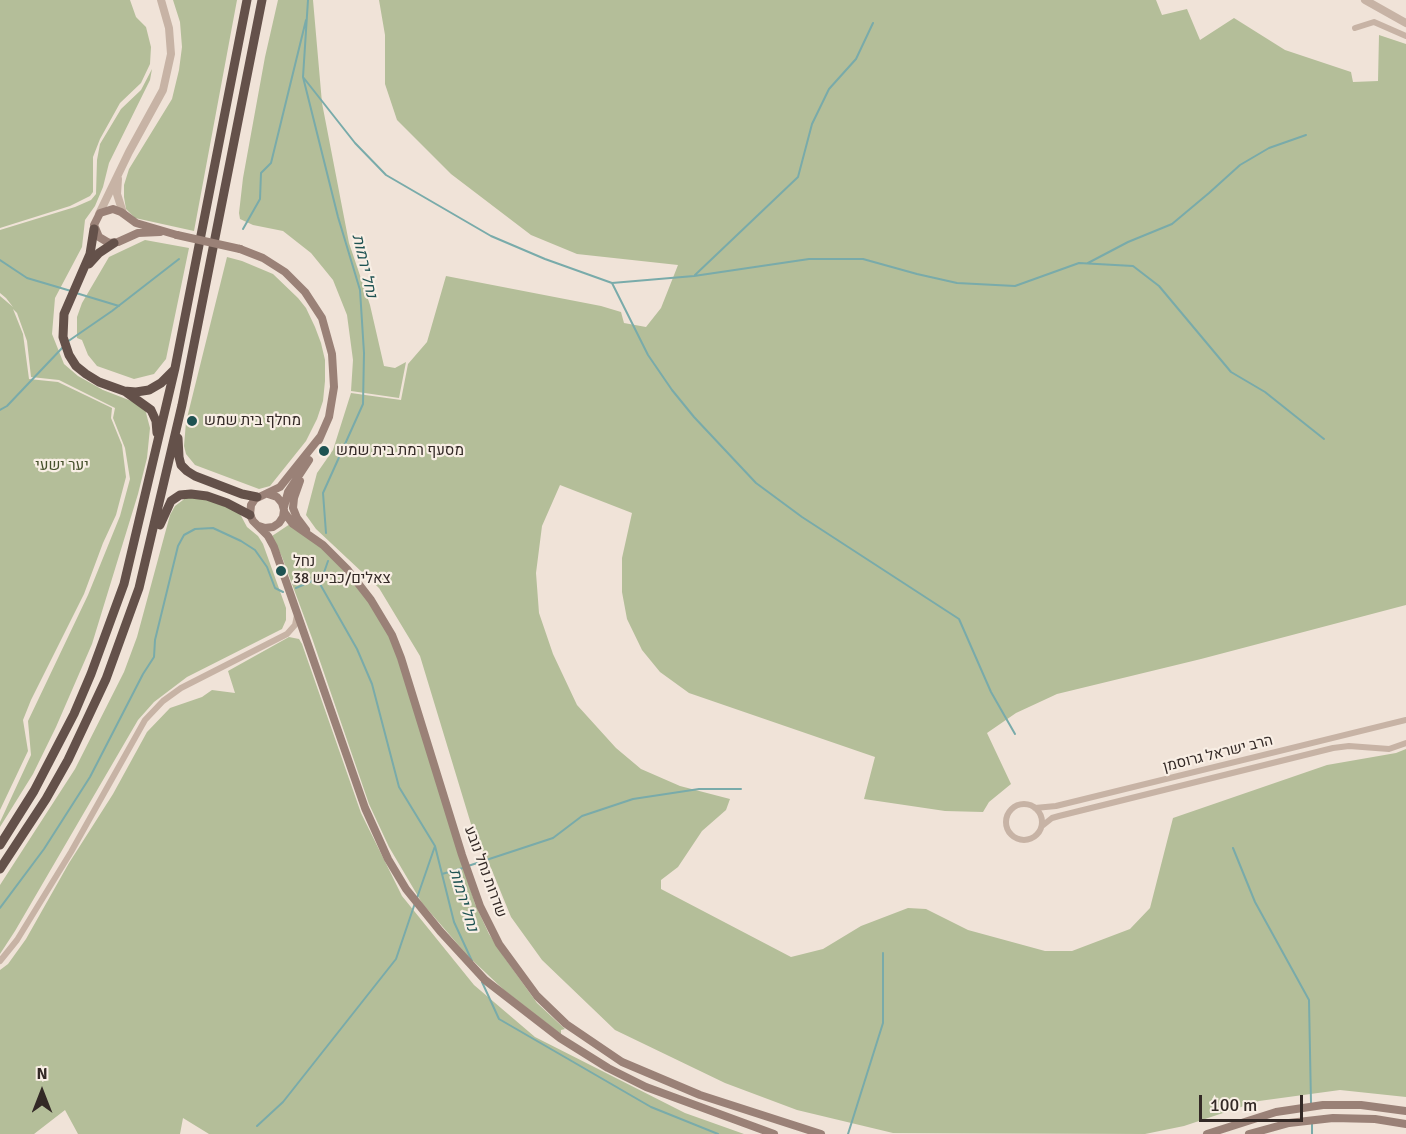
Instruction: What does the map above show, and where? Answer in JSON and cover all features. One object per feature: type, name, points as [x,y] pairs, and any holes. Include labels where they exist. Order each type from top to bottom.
[{"type":"highway","points":[[0,845],[56,752],[91,674],[124,584],[175,368],[247,0]]},
{"type":"highway","points":[[148,555],[182,405],[262,0]]},
{"type":"highway","points":[[94,229],[92,247],[64,314],[65,346],[76,366],[86,374],[99,382],[124,391],[145,404],[154,414],[156,450]]},
{"type":"highway","points":[[82,273],[99,253],[119,241]]},
{"type":"highway","points":[[124,391],[149,390],[161,383],[175,368]]},
{"type":"highway","points":[[182,405],[178,440],[181,465],[195,476],[242,494],[257,497]]},
{"type":"highway","points":[[0,869],[46,799],[88,720],[123,636],[148,555],[165,510],[171,501],[180,495],[207,496],[237,507],[250,515]]},
{"type":"main road","points":[[160,231],[138,233],[119,241],[101,240],[94,229],[99,214],[111,209],[160,231],[240,249],[263,258],[285,272],[305,292],[322,318],[330,342],[334,376],[332,406],[297,488],[293,503],[297,518],[312,537]]},
{"type":"main road","points":[[119,241],[128,230],[125,215]]},
{"type":"main road","points":[[320,437],[286,480],[268,494],[257,497],[251,505],[250,515],[271,540],[365,808],[379,841],[406,889],[485,980],[542,1025],[608,1068],[666,1095],[774,1134]]},
{"type":"main road","points":[[258,526],[268,528],[281,522],[288,492],[311,455]]},
{"type":"main road","points":[[268,494],[277,497],[284,510]]},
{"type":"main road","name":"שדרות נחל נובע","points":[[284,510],[293,524],[338,559],[353,575],[392,635],[480,906],[499,944],[537,996],[566,1024],[622,1062],[700,1095],[821,1134]]},
{"type":"main road","points":[[1207,1134],[1276,1113],[1323,1105],[1361,1105],[1406,1111]]},
{"type":"main road","points":[[1249,1134],[1289,1123],[1326,1118],[1359,1118],[1406,1124]]},
{"type":"street","points":[[99,214],[163,90],[169,71],[170,39],[162,0]]},
{"type":"street","points":[[1365,0],[1406,23]]},
{"type":"street","points":[[1354,28],[1374,22],[1406,36]]},
{"type":"street","points":[[120,171],[117,194],[125,215]]},
{"type":"street","points":[[0,961],[17,940],[71,852],[145,720],[163,701],[181,688],[287,634],[295,625],[297,610]]},
{"type":"street","points":[[287,634],[300,635],[308,642]]},
{"type":"street","name":"הרב ישראל גרוסמן","points":[[1035,808],[1056,807],[1406,720]]},
{"type":"street","name":"הרב ישראל גרוסמן","points":[[1042,826],[1059,816],[1323,750],[1349,746],[1389,749],[1406,742]]},
{"type":"street","points":[[1025,804],[1035,808],[1040,814],[1042,826],[1035,837],[1023,841],[1012,837],[1006,827],[1006,816],[1013,807],[1025,804]]},
{"type":"green space","points":[[0,0],[130,0],[136,17],[146,27],[151,47],[150,64],[141,83],[120,103],[100,139],[93,157],[93,192],[90,196],[70,206],[0,228]]},
{"type":"green space","points":[[173,0],[237,0],[194,231],[135,218],[126,209],[124,197],[124,185],[129,169],[172,99],[182,47],[180,22]]},
{"type":"green space","points":[[278,0],[313,0],[322,103],[349,243],[370,305],[384,366],[395,368],[406,362],[399,398],[351,391],[353,360],[347,315],[333,280],[311,253],[283,231],[253,225],[240,219],[243,178]]},
{"type":"green space","points":[[379,0],[1156,0],[1162,15],[1187,9],[1200,40],[1234,18],[1285,50],[1351,72],[1353,82],[1378,81],[1379,35],[1406,44],[1406,605],[1057,694],[1016,713],[987,733],[1011,784],[989,802],[983,812],[945,811],[864,799],[875,757],[689,693],[660,672],[642,650],[627,619],[622,592],[622,558],[632,513],[560,485],[542,526],[536,573],[539,613],[553,654],[577,705],[616,748],[641,769],[680,786],[730,799],[726,810],[702,831],[678,867],[661,880],[661,889],[791,957],[823,949],[861,926],[908,908],[926,909],[968,930],[1045,951],[1072,951],[1130,929],[1150,908],[1173,818],[1327,765],[1396,753],[1406,749],[1406,1097],[1340,1090],[1259,1101],[1184,1126],[1145,1134],[893,1133],[797,1110],[725,1083],[615,1030],[542,960],[511,917],[474,834],[420,656],[379,588],[316,529],[306,515],[317,473],[333,450],[351,393],[401,400],[408,364],[427,342],[446,276],[601,306],[621,312],[624,323],[646,327],[661,308],[678,265],[577,254],[531,235],[451,174],[397,120],[385,84],[385,35]]},
{"type":"green space","name":"יער ישעי","points":[[152,69],[150,80],[109,163],[95,206],[85,220],[82,247],[55,298],[52,334],[64,364],[78,376],[145,409],[150,428],[147,458],[92,644],[33,774],[0,827],[0,822],[31,755],[28,721],[88,595],[120,516],[130,479],[125,448],[113,418],[115,408],[59,380],[31,377],[27,341],[17,313],[13,309],[23,334],[29,379],[58,382],[112,408],[111,418],[122,445],[126,477],[116,515],[84,594],[23,720],[28,751],[0,810],[0,296],[13,307],[0,293],[0,230],[91,200],[96,194],[100,144],[121,109],[141,90]]},
{"type":"green space","points":[[145,240],[189,248],[166,359],[154,374],[134,379],[97,366],[88,355],[82,340],[77,338],[77,317],[82,303],[109,257]]},
{"type":"green space","points":[[227,257],[273,274],[298,298],[306,308],[315,327],[325,360],[323,401],[306,441],[270,486],[259,489],[195,465],[186,454],[184,446],[186,422]]},
{"type":"green space","points":[[187,497],[205,498],[239,512],[247,527],[258,536],[263,544],[286,608],[286,620],[282,629],[187,677],[154,702],[138,720],[0,954],[0,885],[75,769],[124,672],[137,637],[170,515],[175,506]]},
{"type":"green space","points":[[290,524],[328,553],[364,594],[389,636],[398,657],[475,904],[489,934],[537,1003],[565,1029],[561,1030],[561,1034],[504,990],[468,956],[422,903],[389,847],[369,804],[312,638],[272,536]]},
{"type":"green space","points":[[289,637],[299,639],[302,644],[361,813],[402,896],[474,985],[535,1037],[685,1113],[744,1134],[209,1134],[183,1118],[180,1134],[78,1134],[65,1110],[34,1134],[0,1134],[0,970],[8,964],[26,939],[69,863],[113,794],[147,732],[170,708],[202,697],[212,690],[235,693],[228,671]]},
{"type":"waterway","name":"נחל ירמות","points":[[308,0],[303,77],[338,217],[360,290],[364,353],[363,404],[323,493],[326,533]]},
{"type":"waterway","points":[[243,229],[260,199],[261,173],[271,163],[306,20]]},
{"type":"waterway","points":[[695,275],[798,177],[812,124],[829,89],[856,59],[873,23]]},
{"type":"waterway","points":[[303,77],[355,143],[386,175],[491,236],[545,259],[612,283],[694,276],[809,259],[863,259],[957,283],[1015,286],[1079,263],[1133,266],[1159,286],[1231,372],[1265,392],[1324,439]]},
{"type":"waterway","points":[[1088,263],[1128,242],[1172,224],[1240,165],[1269,148],[1306,135]]},
{"type":"waterway","points":[[67,342],[112,311],[179,259]]},
{"type":"waterway","points":[[0,260],[27,278],[71,291]]},
{"type":"waterway","points":[[612,283],[648,355],[672,390],[756,483],[802,517],[959,619],[991,692],[1015,734]]},
{"type":"waterway","points":[[76,293],[119,306]]},
{"type":"waterway","points":[[0,410],[7,406],[64,346]]},
{"type":"waterway","points":[[0,908],[44,849],[90,777],[154,657],[155,640],[178,546],[184,535],[195,529],[213,528],[241,541],[255,550],[267,567],[275,588],[283,592]]},
{"type":"waterway","name":"נחל ירמות","points":[[328,561],[320,584],[357,649],[372,684],[399,787],[435,846],[454,922],[472,961]]},
{"type":"waterway","points":[[296,588],[321,577]]},
{"type":"waterway","points":[[468,866],[553,838],[582,816],[633,799],[699,789],[741,789]]},
{"type":"waterway","points":[[417,898],[435,846]]},
{"type":"waterway","points":[[1233,848],[1255,902],[1309,1000],[1311,1103]]},
{"type":"waterway","points":[[442,874],[463,868]]},
{"type":"waterway","points":[[257,1126],[283,1102],[396,959],[415,903]]},
{"type":"waterway","points":[[848,1134],[883,1023],[883,953]]},
{"type":"waterway","name":"נחל ירמות","points":[[482,982],[499,1019],[651,1107],[718,1134]]},
{"type":"waterway","points":[[1312,1124],[1312,1134]]},
{"type":"place","name":"מחלף בית שמש","points":[[192,421]]},
{"type":"place","name":"מסעף רמת בית שמש","points":[[324,451]]},
{"type":"place","name":"נחל צאלים/כביש 38","points":[[281,571]]}]
